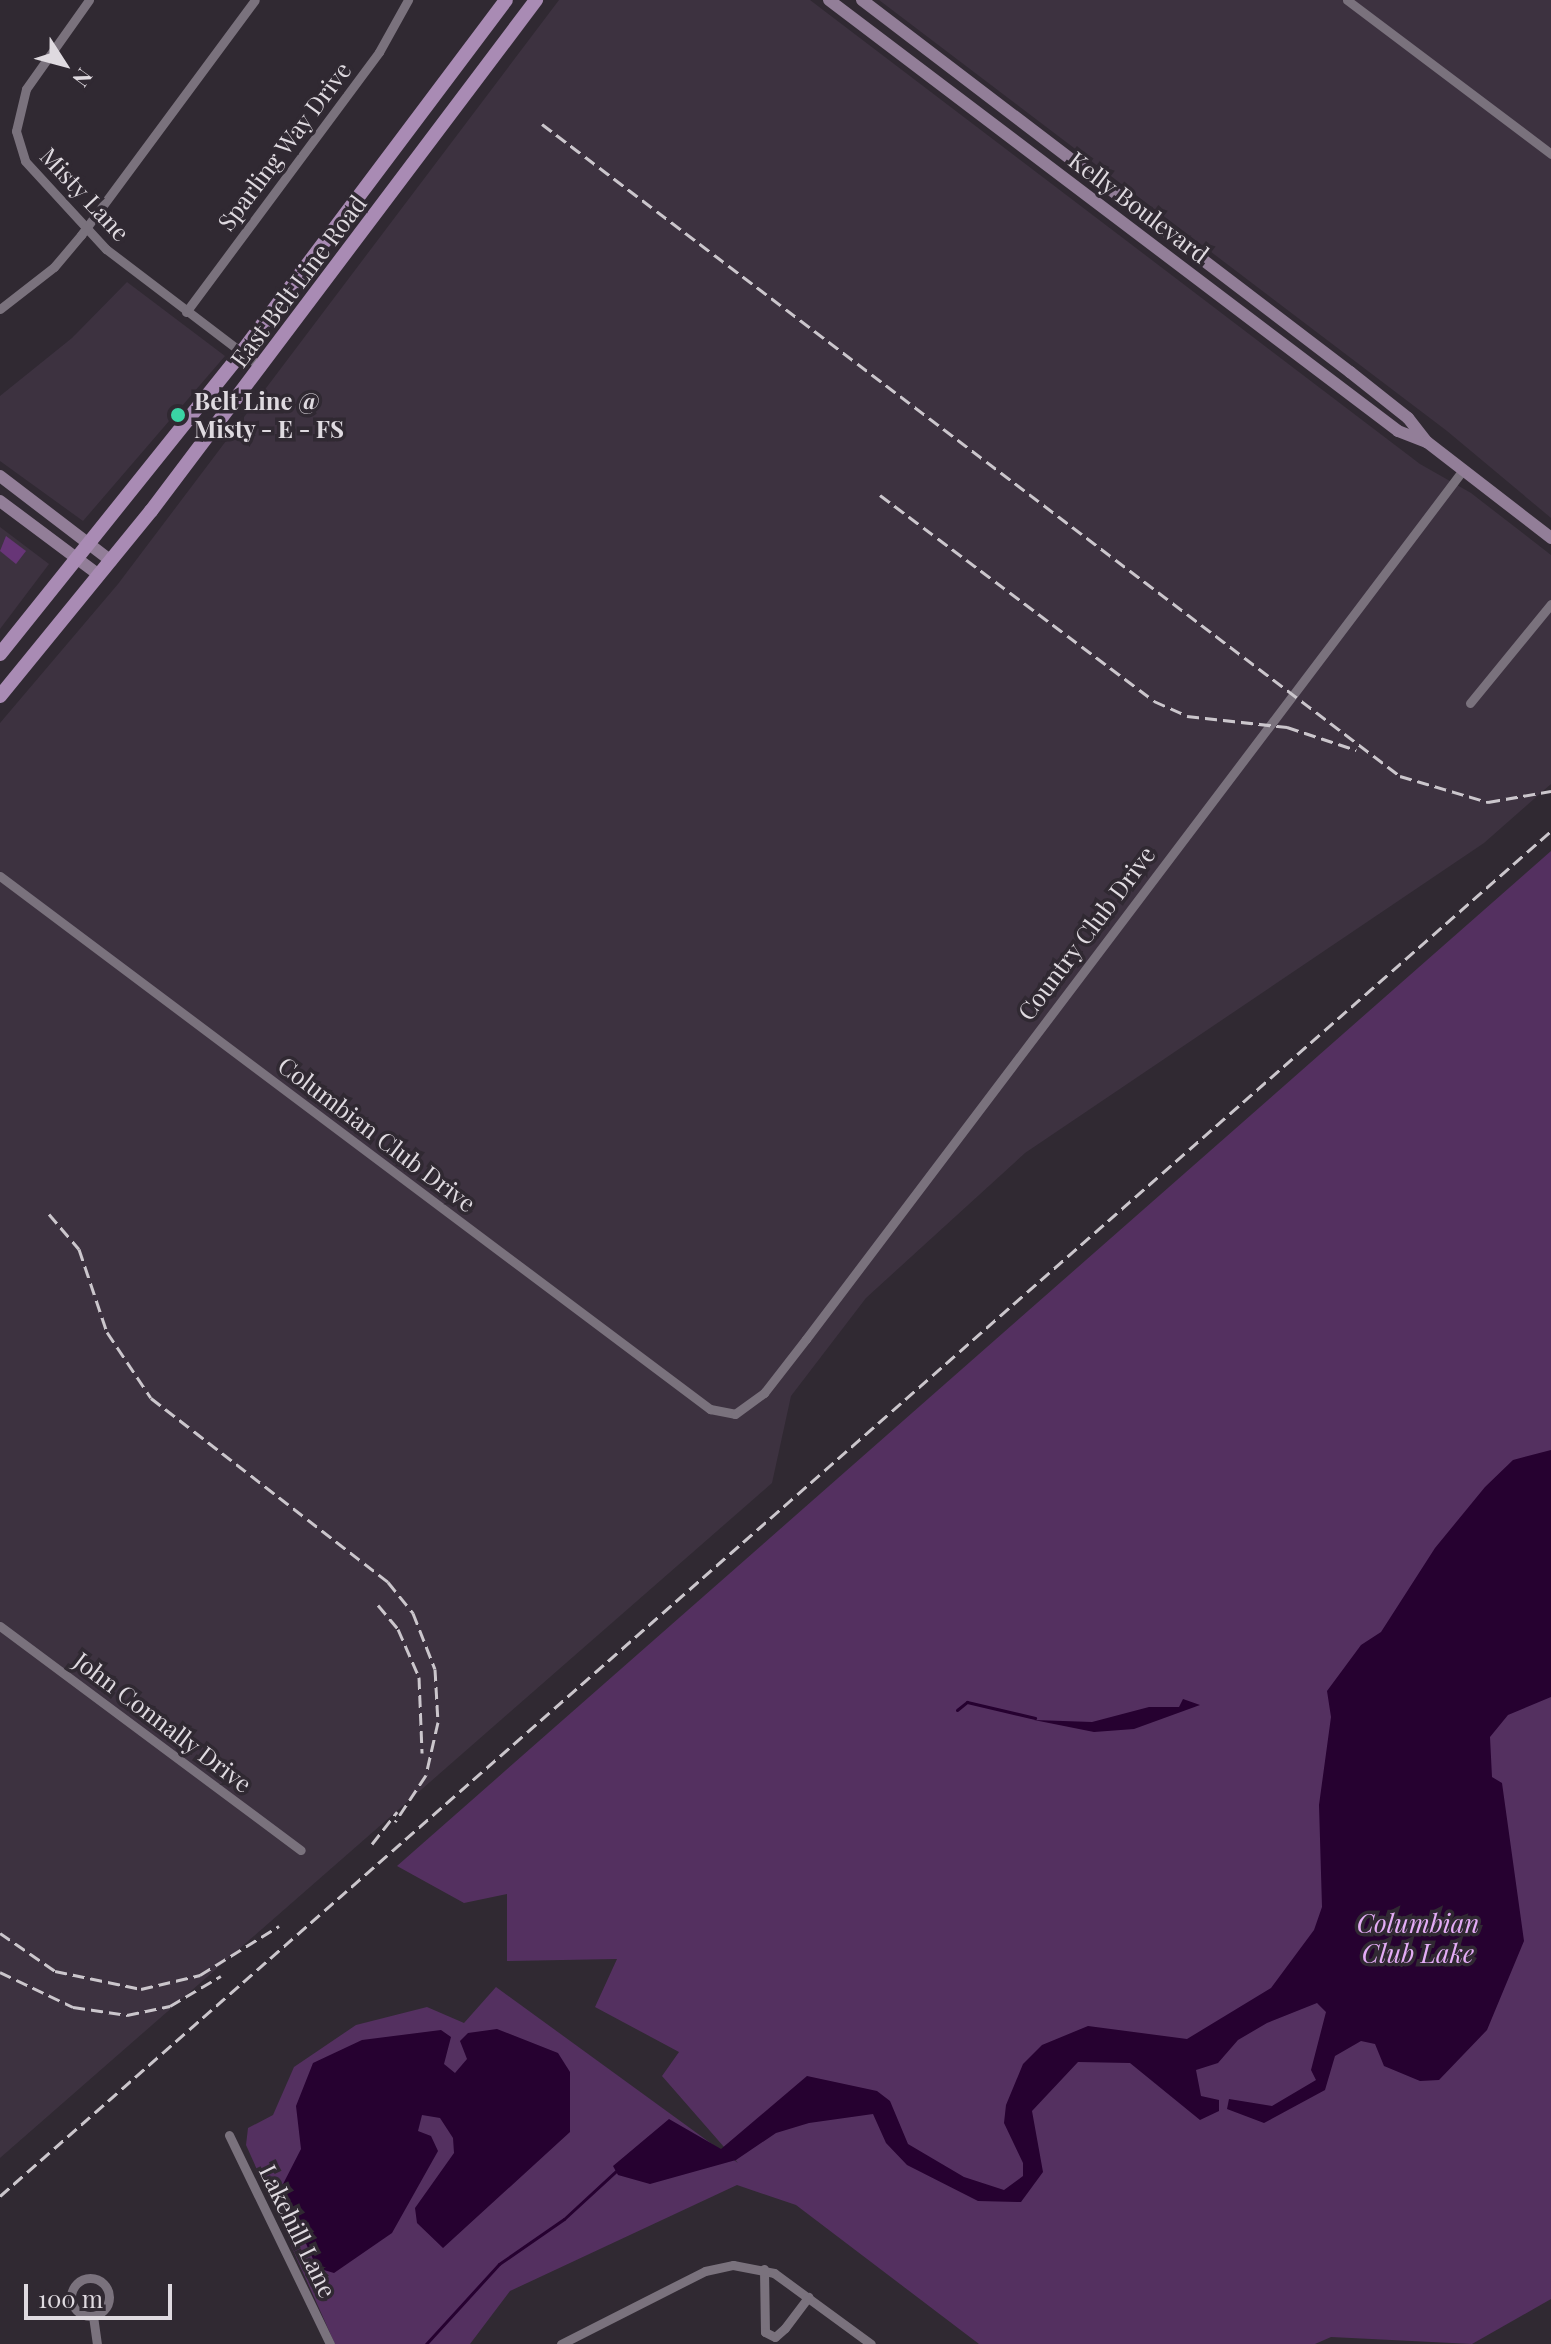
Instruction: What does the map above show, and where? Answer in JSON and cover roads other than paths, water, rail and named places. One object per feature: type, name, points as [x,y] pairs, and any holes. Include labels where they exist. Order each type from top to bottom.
[{"type":"main road","name":"East Belt Line Road","points":[[0,654],[241,353],[506,0]]},
{"type":"main road","name":"East Belt Line Road","points":[[0,696],[111,561],[261,367],[536,0]]},
{"type":"main road","points":[[439,91],[458,105]]},
{"type":"street","name":"Misty Lane","points":[[89,0],[26,89],[16,131],[25,161],[86,228],[186,312],[261,367]]},
{"type":"street","points":[[0,309],[54,267],[255,0]]},
{"type":"street","name":"Sparling Way Drive","points":[[186,312],[379,52],[408,0]]},
{"type":"street","name":"Kelly Boulevard","points":[[829,0],[1398,431],[1427,442]]},
{"type":"street","name":"Kelly Boulevard","points":[[862,0],[1318,347],[1408,418],[1427,442],[1551,538]]},
{"type":"street","points":[[1347,0],[1551,154]]},
{"type":"street","points":[[912,63],[924,48]]},
{"type":"street","points":[[1105,210],[1117,195]]},
{"type":"street","points":[[1308,362],[1318,347]]},
{"type":"street","name":"Country Club Drive","points":[[735,1414],[764,1393],[806,1339],[1463,470]]},
{"type":"street","points":[[0,476],[111,561]]},
{"type":"street","points":[[19,515],[30,499]]},
{"type":"street","points":[[0,501],[99,575]]},
{"type":"street","points":[[1470,703],[1551,604]]},
{"type":"street","name":"Columbian Club Drive","points":[[0,876],[710,1409],[735,1414]]},
{"type":"street","name":"John Connally Drive","points":[[0,1626],[301,1850]]},
{"type":"street","name":"Lakehill Lane","points":[[229,2135],[330,2344]]},
{"type":"street","points":[[561,2344],[705,2271],[733,2265],[764,2269],[871,2344]]},
{"type":"street","points":[[764,2269],[765,2332],[775,2337],[808,2297]]},
{"type":"street","points":[[92,2277],[109,2290],[109,2302],[93,2316],[73,2308],[70,2298],[81,2279],[92,2277]]},
{"type":"street","points":[[93,2316],[97,2344]]},
{"type":"water","name":"Columbian Club Lake","points":[[1551,1450],[1551,1697],[1508,1715],[1490,1737],[1492,1777],[1502,1783],[1524,1941],[1487,2030],[1439,2080],[1420,2081],[1384,2066],[1375,2044],[1361,2041],[1335,2056],[1325,2090],[1264,2123],[1227,2109],[1229,2099],[1272,2106],[1316,2080],[1311,2070],[1326,2012],[1317,2003],[1267,2023],[1238,2040],[1218,2063],[1196,2070],[1201,2096],[1219,2100],[1219,2111],[1200,2120],[1130,2063],[1078,2062],[1032,2111],[1043,2172],[1021,2202],[978,2201],[907,2165],[886,2143],[873,2114],[809,2123],[776,2133],[736,2160],[650,2184],[618,2175],[613,2166],[669,2119],[721,2149],[807,2076],[877,2091],[890,2101],[908,2144],[964,2177],[1004,2190],[1023,2176],[1023,2163],[1004,2123],[1006,2105],[1023,2064],[1042,2045],[1088,2026],[1187,2039],[1271,1988],[1314,1930],[1322,1907],[1319,1805],[1331,1717],[1327,1691],[1361,1645],[1381,1632],[1435,1548],[1485,1487],[1513,1460]]},
{"type":"water","points":[[1183,1699],[1200,1705],[1134,1729],[1094,1732],[1034,1720],[1092,1722],[1149,1707],[1179,1707]]},
{"type":"water","points":[[497,2029],[558,2053],[570,2072],[570,2132],[443,2248],[417,2223],[415,2208],[454,2153],[453,2138],[440,2118],[422,2115],[418,2131],[431,2136],[438,2151],[392,2233],[334,2273],[317,2268],[281,2188],[301,2149],[296,2106],[313,2063],[362,2040],[441,2030],[451,2037],[444,2064],[455,2073],[467,2059],[460,2041],[468,2033]]},
{"type":"waterway","points":[[957,1710],[967,1702],[1035,1718]]},
{"type":"waterway","points":[[426,2344],[499,2264],[564,2219],[616,2171]]},
{"type":"railway","points":[[542,124],[1400,776],[1488,802],[1551,791]]},
{"type":"railway","points":[[880,495],[1154,701],[1187,716],[1287,727],[1356,750]]},
{"type":"railway","points":[[0,2196],[1551,831]]},
{"type":"railway","points":[[49,1214],[79,1249],[107,1332],[151,1398],[388,1582],[413,1613],[435,1669],[438,1722],[426,1775],[395,1822]]},
{"type":"railway","points":[[378,1605],[398,1629],[419,1677],[422,1753]]},
{"type":"railway","points":[[372,1844],[397,1812]]},
{"type":"railway","points":[[0,1933],[55,1971],[141,1989],[200,1975],[279,1926]]},
{"type":"railway","points":[[0,1972],[73,2007],[127,2015],[170,2006],[221,1976]]},
{"type":"place","name":"Belt Line @ Misty - E - FS","points":[[178,415]]}]
